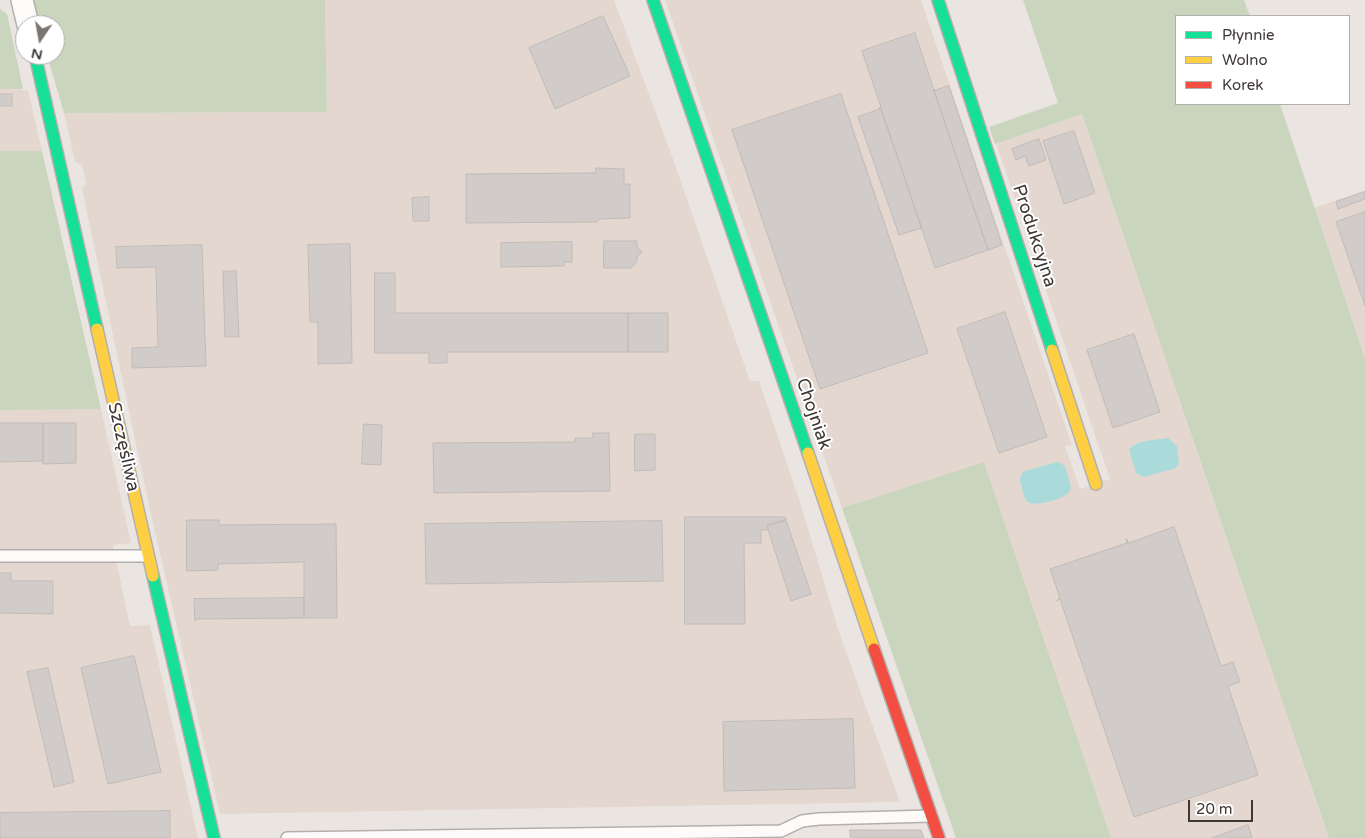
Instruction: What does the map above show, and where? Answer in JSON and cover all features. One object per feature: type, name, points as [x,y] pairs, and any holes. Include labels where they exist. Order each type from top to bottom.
[{"type":"street","points":[[22,0],[26,15]]},
{"type":"street","name":"Chojniak","points":[[653,0],[940,838]]},
{"type":"street","name":"Produkcyjna","points":[[938,0],[1096,484]]},
{"type":"street","name":"Szczęśliwa","points":[[37,65],[214,838]]},
{"type":"lane","points":[[0,556],[148,556]]},
{"type":"lane","points":[[287,838],[781,831],[802,821],[819,819],[931,816]]},
{"type":"shaded area","points":[[325,0],[614,0],[672,156],[750,381],[759,381],[800,502],[839,632],[900,802],[220,814],[150,510],[82,189],[86,184],[82,165],[75,162],[64,113],[327,112]]},
{"type":"shaded area","points":[[665,0],[921,0],[1072,445],[1065,446],[1080,489],[1110,479],[996,143],[1082,114],[1329,838],[1111,838],[984,462],[842,508]]},
{"type":"shaded area","points":[[0,89],[28,90],[42,151],[0,151]]},
{"type":"shaded area","points":[[1365,190],[1365,359],[1314,208]]},
{"type":"shaded area","points":[[101,409],[131,543],[113,545],[130,626],[150,625],[198,838],[0,838],[0,410]]},
{"type":"green space","points":[[33,0],[325,0],[327,112],[64,113],[50,65],[65,65],[65,15],[37,15]]},
{"type":"green space","points":[[1023,0],[1244,0],[1250,15],[1175,15],[1175,105],[1280,105],[1365,359],[1365,838],[1329,838],[1082,114],[995,144],[989,127],[1058,103]]},
{"type":"green space","points":[[0,9],[7,14],[15,52],[15,65],[18,65],[23,89],[0,89]]},
{"type":"green space","points":[[0,151],[42,151],[101,409],[0,410]]},
{"type":"green space","points":[[984,462],[1111,838],[956,838],[842,508]]},
{"type":"water","points":[[1168,438],[1177,446],[1179,464],[1176,468],[1144,477],[1136,473],[1129,450],[1141,442]]},
{"type":"water","points":[[1057,462],[1066,469],[1071,485],[1070,491],[1063,497],[1050,501],[1037,504],[1028,502],[1021,483],[1021,475],[1025,471]]},
{"type":"building","points":[[603,16],[630,76],[555,109],[529,48]]},
{"type":"building","points":[[915,33],[988,250],[935,268],[881,109],[879,108],[881,107],[862,51]]},
{"type":"building","points":[[949,86],[1002,245],[988,250],[934,91]]},
{"type":"building","points":[[0,94],[12,94],[12,106],[0,106]]},
{"type":"building","points":[[841,94],[928,353],[820,389],[732,130]]},
{"type":"building","points":[[881,109],[922,228],[899,235],[858,117]]},
{"type":"building","points":[[1074,131],[1095,193],[1064,204],[1043,141]]},
{"type":"building","points":[[1039,139],[1046,160],[1029,166],[1025,156],[1016,160],[1012,149]]},
{"type":"building","points":[[596,168],[624,169],[624,184],[630,184],[630,218],[599,219],[597,222],[466,223],[466,174],[596,173]]},
{"type":"building","points":[[1365,192],[1365,199],[1338,209],[1336,202]]},
{"type":"building","points":[[429,197],[429,221],[413,221],[412,198]]},
{"type":"building","points":[[1365,212],[1365,306],[1336,222]]},
{"type":"building","points":[[604,241],[637,241],[637,247],[642,252],[631,268],[604,268]]},
{"type":"building","points":[[572,242],[572,262],[564,262],[564,266],[501,267],[501,243]]},
{"type":"building","points":[[350,244],[352,363],[318,364],[318,322],[310,322],[308,245]]},
{"type":"building","points":[[202,245],[206,366],[132,368],[132,348],[158,347],[156,267],[117,268],[116,247]]},
{"type":"building","points":[[236,271],[239,337],[225,337],[223,272]]},
{"type":"building","points":[[375,273],[395,273],[395,313],[628,313],[628,352],[447,352],[447,363],[429,363],[429,353],[375,353]]},
{"type":"building","points":[[1005,312],[1047,437],[999,453],[957,329]]},
{"type":"building","points":[[628,313],[668,313],[668,352],[628,352]]},
{"type":"building","points":[[1134,334],[1160,412],[1113,428],[1087,350]]},
{"type":"building","points":[[0,423],[43,423],[43,461],[0,462]]},
{"type":"building","points":[[43,423],[76,423],[76,463],[43,464]]},
{"type":"building","points":[[364,424],[382,425],[381,465],[362,464]]},
{"type":"building","points":[[593,433],[609,433],[610,491],[434,493],[433,443],[575,442],[575,438],[593,438]]},
{"type":"building","points":[[635,434],[655,434],[655,470],[635,471]]},
{"type":"building","points":[[685,517],[785,517],[786,520],[767,526],[768,530],[761,530],[761,543],[744,543],[745,624],[685,624]]},
{"type":"building","points":[[187,520],[219,520],[219,525],[336,524],[337,618],[304,618],[304,562],[218,564],[218,570],[187,571]]},
{"type":"building","points":[[786,520],[811,594],[791,601],[767,526]]},
{"type":"building","points":[[662,521],[663,581],[426,584],[425,524]]},
{"type":"building","points":[[1174,527],[1221,666],[1233,662],[1240,682],[1228,686],[1258,775],[1134,817],[1060,599],[1056,601],[1060,598],[1050,569],[1127,543],[1126,539],[1128,543]]},
{"type":"building","points":[[0,573],[11,573],[11,581],[53,581],[53,614],[0,613]]},
{"type":"building","points":[[304,598],[304,618],[195,619],[195,621],[194,599]]},
{"type":"building","points":[[134,656],[161,772],[108,784],[81,668]]},
{"type":"building","points":[[48,668],[74,782],[54,787],[27,672]]},
{"type":"building","points":[[853,719],[855,788],[724,791],[723,722]]},
{"type":"building","points":[[170,811],[170,838],[0,838],[0,813]]},
{"type":"building","points":[[1248,825],[1252,838],[1212,838]]},
{"type":"building","points":[[850,830],[921,830],[924,838],[851,838]]},
{"type":"traffic: fast","points":[[653,0],[808,453]]},
{"type":"traffic: fast","points":[[938,0],[1052,350]]},
{"type":"traffic: fast","points":[[37,65],[97,329]]},
{"type":"traffic: fast","points":[[153,576],[214,838]]},
{"type":"traffic: slow","points":[[97,329],[153,576]]},
{"type":"traffic: slow","points":[[1052,350],[1096,484]]},
{"type":"traffic: slow","points":[[808,453],[874,649]]},
{"type":"traffic: jam","points":[[874,649],[939,838]]}]
